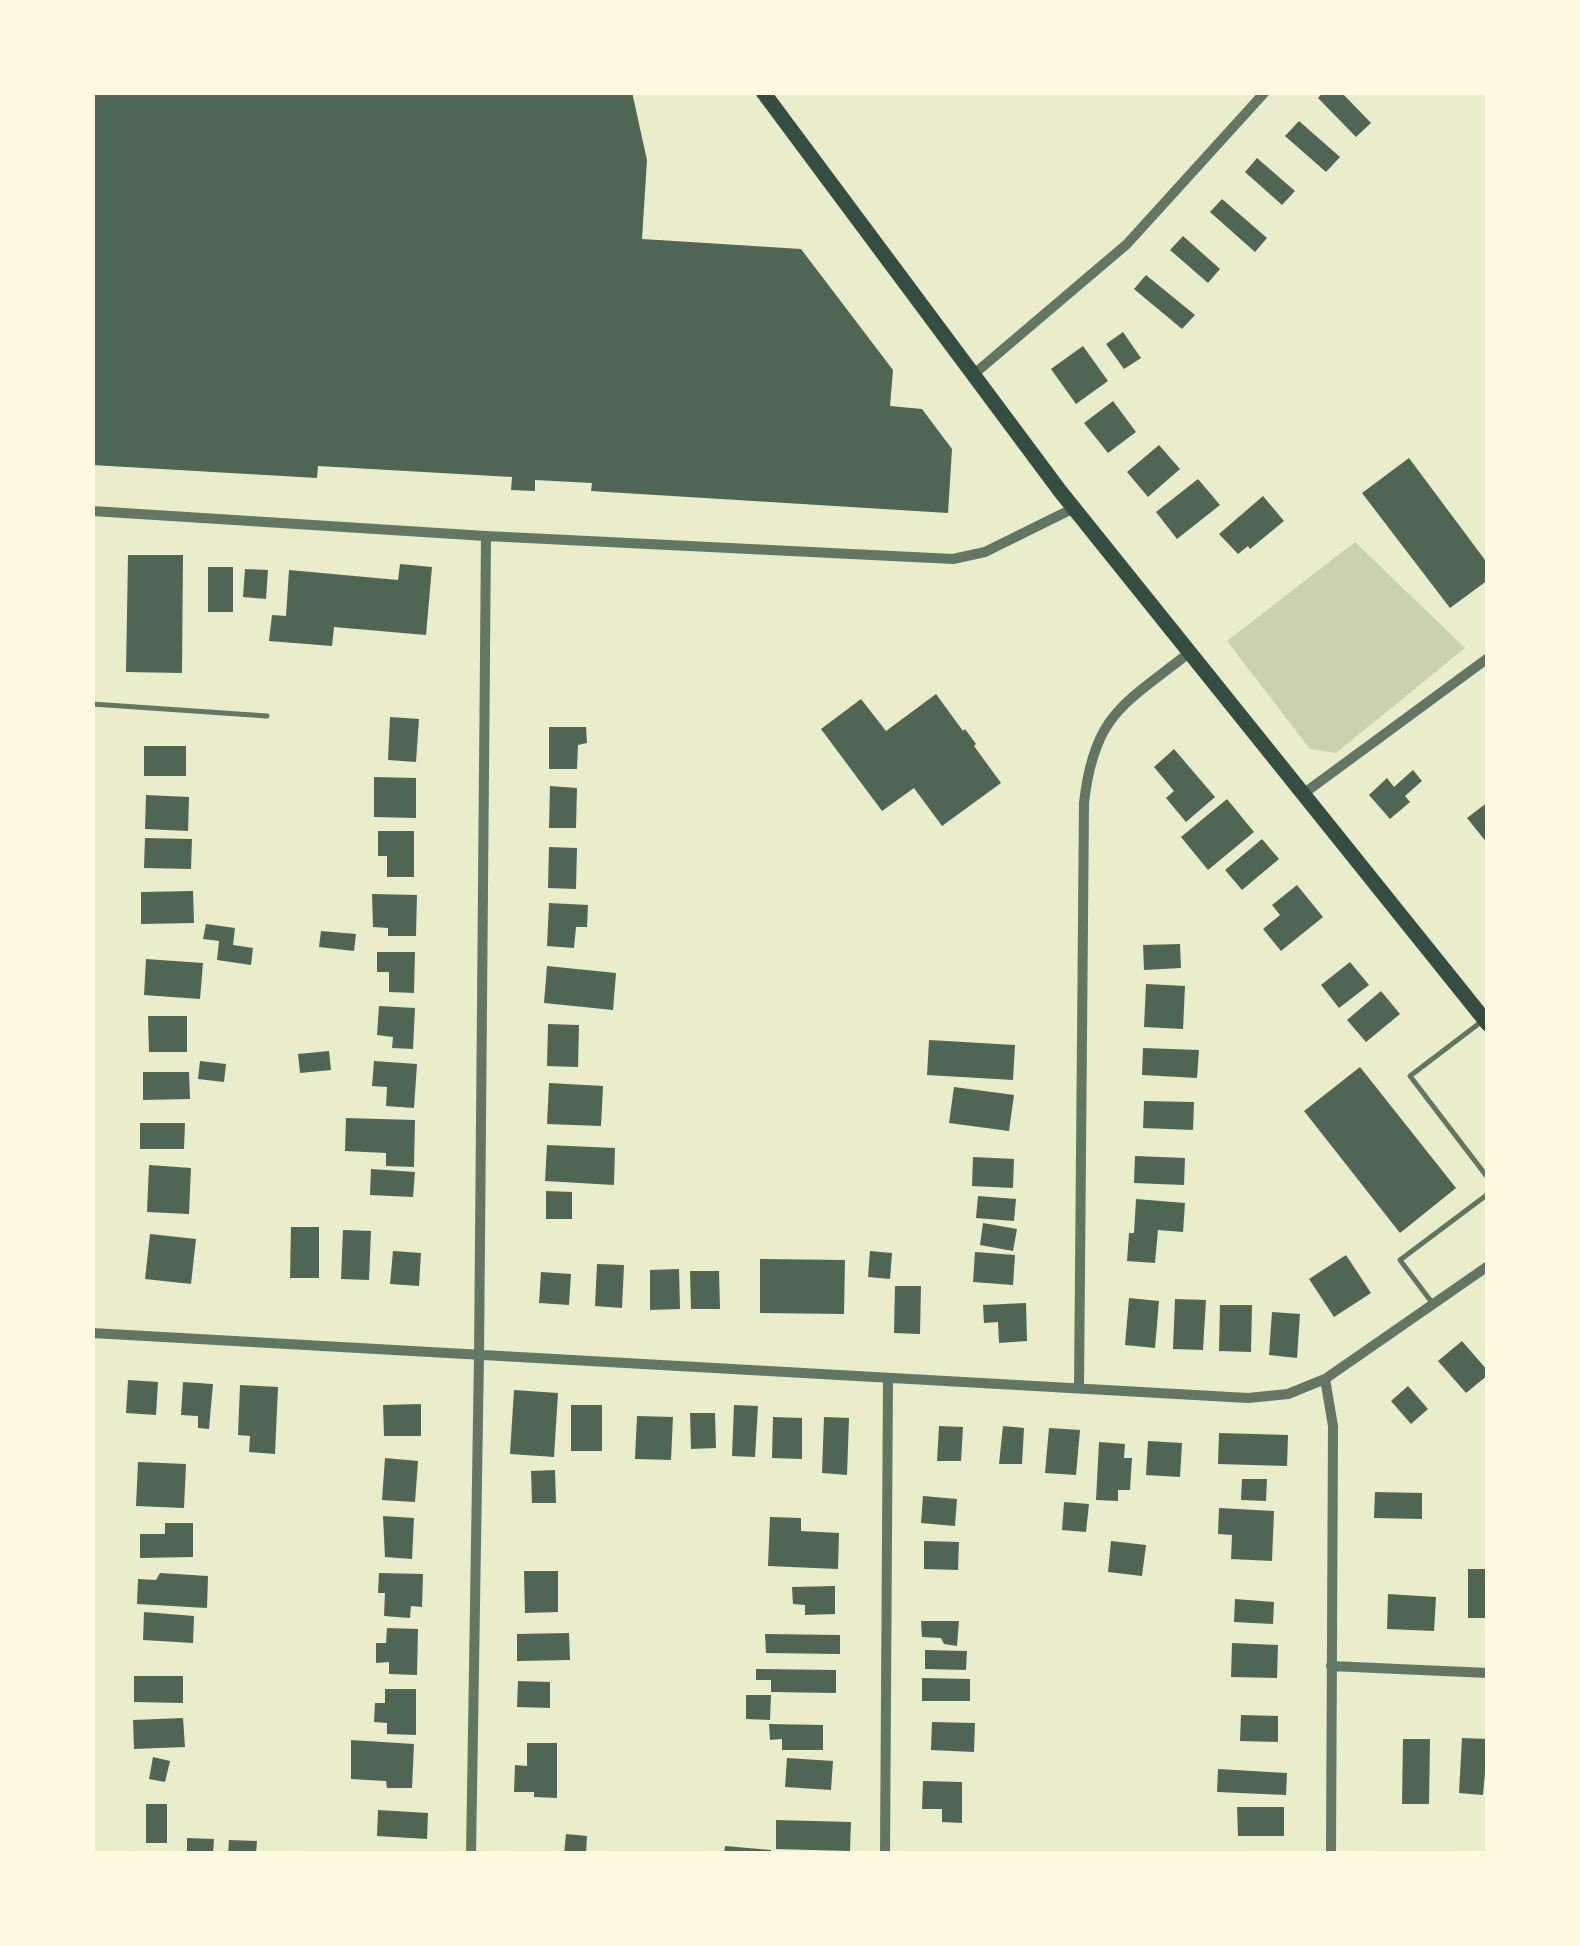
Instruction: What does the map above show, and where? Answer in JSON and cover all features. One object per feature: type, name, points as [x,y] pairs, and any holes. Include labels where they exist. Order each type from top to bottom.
[{"type":"main road","points":[[763,92],[1074,508],[1486,1022]]},
{"type":"street","points":[[974,374],[1127,244],[1265,92]]},
{"type":"street","points":[[92,511],[486,536],[953,559],[985,552],[1074,508]]},
{"type":"street","points":[[471,1854],[486,536]]},
{"type":"street","points":[[1079,1388],[1084,803],[1088,771],[1094,746],[1106,724],[1190,652]]},
{"type":"street","points":[[1303,794],[1488,658]]},
{"type":"street","points":[[92,1333],[1248,1398],[1288,1394],[1325,1379],[1488,1266]]},
{"type":"street","points":[[885,1854],[888,1378]]},
{"type":"street","points":[[1325,1379],[1333,1426],[1331,1854]]},
{"type":"street","points":[[1331,1666],[1488,1673]]},
{"type":"lane","points":[[92,704],[267,716]]},
{"type":"lane","points":[[1486,1022],[1410,1076],[1488,1178]]},
{"type":"lane","points":[[1433,1304],[1400,1260],[1488,1194]]},
{"type":"green space","points":[[1355,542],[1465,648],[1336,753],[1310,749],[1227,641]]},
{"type":"building","points":[[92,92],[632,92],[647,160],[642,239],[801,249],[893,370],[890,406],[922,409],[952,449],[948,513],[591,491],[592,483],[535,480],[535,491],[511,490],[512,477],[318,466],[317,478],[92,465]]},
{"type":"building","points":[[1323,92],[1341,92],[1371,123],[1356,137],[1318,98]]},
{"type":"building","points":[[1299,121],[1340,157],[1326,172],[1285,136]]},
{"type":"building","points":[[1257,158],[1295,191],[1282,205],[1245,172]]},
{"type":"building","points":[[1222,199],[1267,238],[1255,252],[1210,212]]},
{"type":"building","points":[[1183,236],[1220,269],[1208,283],[1170,250]]},
{"type":"building","points":[[1146,275],[1195,315],[1182,329],[1134,289]]},
{"type":"building","points":[[1123,332],[1141,358],[1124,369],[1106,344]]},
{"type":"building","points":[[1083,346],[1108,381],[1076,404],[1051,369]]},
{"type":"building","points":[[1113,401],[1136,432],[1108,453],[1084,423]]},
{"type":"building","points":[[1159,445],[1180,469],[1148,497],[1127,472]]},
{"type":"building","points":[[1409,458],[1488,564],[1488,580],[1450,608],[1362,493]]},
{"type":"building","points":[[1198,479],[1220,505],[1177,539],[1156,512]]},
{"type":"building","points":[[1263,496],[1284,521],[1238,554],[1219,534]]},
{"type":"building","points":[[128,555],[183,555],[182,673],[126,672]]},
{"type":"building","points":[[400,564],[432,567],[426,635],[334,627],[332,646],[269,641],[272,615],[286,616],[289,570],[398,580]]},
{"type":"building","points":[[208,567],[233,567],[233,612],[208,612]]},
{"type":"building","points":[[245,569],[268,570],[266,599],[243,597]]},
{"type":"building","points":[[936,694],[1001,783],[942,826],[914,788],[882,811],[821,729],[861,699],[886,731]]},
{"type":"building","points":[[390,717],[419,719],[416,762],[388,760]]},
{"type":"building","points":[[549,727],[586,727],[587,743],[578,745],[577,769],[549,769]]},
{"type":"building","points":[[144,746],[186,746],[186,776],[144,776]]},
{"type":"building","points":[[1174,749],[1215,797],[1186,822],[1166,798],[1174,791],[1154,767]]},
{"type":"building","points":[[1413,770],[1422,781],[1405,796],[1410,802],[1390,819],[1369,795],[1387,778],[1394,787]]},
{"type":"building","points":[[374,777],[416,778],[416,818],[374,817]]},
{"type":"building","points":[[550,786],[577,788],[576,828],[549,828]]},
{"type":"building","points":[[146,795],[189,797],[188,831],[145,829]]},
{"type":"building","points":[[1227,799],[1254,832],[1208,870],[1181,837]]},
{"type":"building","points":[[1488,802],[1488,844],[1467,818]]},
{"type":"building","points":[[378,831],[414,831],[414,877],[387,877],[387,856],[378,856]]},
{"type":"building","points":[[145,838],[192,839],[191,869],[144,868]]},
{"type":"building","points":[[1262,839],[1279,859],[1242,890],[1225,870]]},
{"type":"building","points":[[549,847],[577,848],[576,889],[548,888]]},
{"type":"building","points":[[1297,885],[1323,917],[1281,951],[1263,929],[1280,915],[1272,905]]},
{"type":"building","points":[[193,891],[194,923],[141,924],[141,892]]},
{"type":"building","points":[[372,894],[417,895],[416,936],[388,936],[388,928],[373,927]]},
{"type":"building","points":[[549,903],[588,905],[587,927],[576,927],[574,948],[547,946]]},
{"type":"building","points":[[206,924],[235,928],[233,945],[253,948],[251,965],[217,960],[219,941],[203,939]]},
{"type":"building","points":[[321,931],[356,934],[354,951],[319,947]]},
{"type":"building","points":[[1180,944],[1181,968],[1144,970],[1143,945]]},
{"type":"building","points":[[377,952],[415,952],[414,993],[389,992],[389,972],[377,972]]},
{"type":"building","points":[[146,959],[203,963],[200,999],[144,995]]},
{"type":"building","points":[[1350,962],[1369,985],[1339,1008],[1321,985]]},
{"type":"building","points":[[547,966],[616,973],[613,1010],[544,1003]]},
{"type":"building","points":[[1146,984],[1185,986],[1183,1029],[1144,1027]]},
{"type":"building","points":[[1381,991],[1400,1014],[1366,1042],[1347,1020]]},
{"type":"building","points":[[379,1006],[415,1008],[413,1049],[392,1048],[393,1037],[377,1035]]},
{"type":"building","points":[[148,1016],[187,1016],[187,1052],[149,1052]]},
{"type":"building","points":[[548,1024],[579,1025],[578,1067],[547,1066]]},
{"type":"building","points":[[929,1040],[1015,1045],[1013,1080],[927,1075]]},
{"type":"building","points":[[1143,1048],[1199,1050],[1197,1078],[1142,1075]]},
{"type":"building","points":[[329,1051],[331,1070],[300,1073],[298,1054]]},
{"type":"building","points":[[200,1061],[226,1064],[224,1082],[198,1079]]},
{"type":"building","points":[[374,1061],[417,1064],[414,1108],[386,1106],[387,1087],[372,1086]]},
{"type":"building","points":[[1360,1067],[1456,1188],[1400,1233],[1304,1111]]},
{"type":"building","points":[[143,1072],[189,1072],[190,1099],[143,1100]]},
{"type":"building","points":[[549,1083],[603,1086],[601,1126],[547,1124]]},
{"type":"building","points":[[954,1087],[1014,1095],[1009,1131],[949,1123]]},
{"type":"building","points":[[1144,1101],[1194,1102],[1193,1130],[1143,1128]]},
{"type":"building","points":[[346,1118],[415,1120],[414,1167],[386,1166],[386,1153],[345,1151]]},
{"type":"building","points":[[140,1123],[185,1123],[184,1149],[140,1149]]},
{"type":"building","points":[[547,1145],[615,1148],[614,1185],[545,1181]]},
{"type":"building","points":[[1135,1156],[1185,1158],[1184,1185],[1134,1183]]},
{"type":"building","points":[[973,1157],[1014,1159],[1013,1188],[972,1186]]},
{"type":"building","points":[[149,1165],[191,1168],[189,1214],[147,1212]]},
{"type":"building","points":[[371,1169],[415,1172],[413,1197],[370,1195]]},
{"type":"building","points":[[546,1191],[572,1192],[572,1219],[546,1219]]},
{"type":"building","points":[[978,1196],[1016,1199],[1014,1221],[976,1218]]},
{"type":"building","points":[[1136,1199],[1185,1203],[1183,1232],[1158,1230],[1155,1263],[1127,1261]]},
{"type":"building","points":[[983,1223],[1017,1229],[1013,1251],[980,1245]]},
{"type":"building","points":[[291,1227],[319,1227],[319,1278],[290,1278]]},
{"type":"building","points":[[343,1230],[371,1231],[369,1280],[341,1279]]},
{"type":"building","points":[[150,1234],[196,1239],[191,1284],[145,1279]]},
{"type":"building","points":[[393,1251],[421,1253],[419,1286],[390,1284]]},
{"type":"building","points":[[870,1251],[892,1253],[890,1279],[868,1277]]},
{"type":"building","points":[[975,1252],[1015,1255],[1013,1285],[973,1282]]},
{"type":"building","points":[[1346,1255],[1371,1293],[1334,1317],[1309,1279]]},
{"type":"building","points":[[760,1259],[845,1260],[844,1314],[760,1313]]},
{"type":"building","points":[[597,1264],[624,1265],[622,1308],[595,1306]]},
{"type":"building","points":[[679,1269],[680,1309],[650,1310],[650,1270]]},
{"type":"building","points":[[690,1271],[719,1271],[720,1309],[691,1309]]},
{"type":"building","points":[[541,1272],[571,1274],[569,1305],[539,1303]]},
{"type":"building","points":[[895,1286],[921,1286],[920,1334],[894,1333]]},
{"type":"building","points":[[1129,1298],[1159,1301],[1155,1348],[1125,1345]]},
{"type":"building","points":[[1175,1299],[1206,1300],[1203,1350],[1173,1349]]},
{"type":"building","points":[[1026,1303],[1027,1341],[999,1343],[998,1322],[984,1323],[983,1305]]},
{"type":"building","points":[[1220,1305],[1252,1305],[1251,1352],[1219,1351]]},
{"type":"building","points":[[1272,1312],[1300,1314],[1297,1358],[1269,1355]]},
{"type":"building","points":[[1462,1341],[1488,1371],[1466,1393],[1438,1361]]},
{"type":"building","points":[[128,1380],[158,1382],[156,1415],[126,1413]]},
{"type":"building","points":[[183,1382],[213,1384],[209,1429],[198,1428],[198,1416],[181,1415]]},
{"type":"building","points":[[240,1385],[278,1387],[275,1454],[249,1452],[250,1436],[238,1435]]},
{"type":"building","points":[[1408,1386],[1428,1409],[1411,1424],[1391,1401]]},
{"type":"building","points":[[514,1390],[558,1393],[554,1457],[510,1454]]},
{"type":"building","points":[[421,1404],[421,1436],[384,1436],[383,1405]]},
{"type":"building","points":[[571,1405],[602,1405],[602,1451],[571,1451]]},
{"type":"building","points":[[734,1405],[758,1406],[755,1457],[732,1456]]},
{"type":"building","points":[[690,1413],[715,1413],[716,1448],[691,1449]]},
{"type":"building","points":[[637,1416],[673,1417],[671,1460],[635,1459]]},
{"type":"building","points":[[773,1417],[802,1418],[802,1459],[772,1458]]},
{"type":"building","points":[[824,1417],[849,1418],[847,1475],[822,1473]]},
{"type":"building","points":[[939,1426],[963,1427],[961,1461],[937,1461]]},
{"type":"building","points":[[1003,1426],[1024,1428],[1022,1464],[999,1464]]},
{"type":"building","points":[[1049,1428],[1080,1430],[1076,1475],[1045,1473]]},
{"type":"building","points":[[1219,1433],[1288,1435],[1287,1466],[1218,1464]]},
{"type":"building","points":[[1148,1441],[1182,1443],[1180,1477],[1146,1475]]},
{"type":"building","points":[[1099,1442],[1125,1444],[1124,1458],[1132,1458],[1130,1490],[1118,1490],[1118,1501],[1096,1500]]},
{"type":"building","points":[[385,1458],[418,1461],[415,1502],[382,1500]]},
{"type":"building","points":[[138,1462],[186,1464],[184,1508],[136,1506]]},
{"type":"building","points":[[555,1470],[556,1503],[532,1503],[531,1471]]},
{"type":"building","points":[[1242,1479],[1267,1479],[1266,1501],[1241,1500]]},
{"type":"building","points":[[1375,1492],[1422,1493],[1422,1519],[1374,1518]]},
{"type":"building","points":[[923,1496],[957,1499],[955,1526],[921,1523]]},
{"type":"building","points":[[1064,1502],[1089,1504],[1086,1532],[1062,1530]]},
{"type":"building","points":[[1219,1508],[1274,1511],[1272,1561],[1231,1559],[1232,1535],[1218,1534]]},
{"type":"building","points":[[383,1516],[414,1518],[412,1559],[385,1557]]},
{"type":"building","points":[[770,1517],[801,1518],[801,1531],[839,1533],[838,1569],[768,1566]]},
{"type":"building","points":[[165,1523],[193,1523],[193,1557],[140,1558],[140,1534],[165,1534]]},
{"type":"building","points":[[924,1541],[959,1542],[958,1570],[924,1569]]},
{"type":"building","points":[[1111,1541],[1146,1545],[1142,1576],[1108,1572]]},
{"type":"building","points":[[1468,1569],[1488,1569],[1488,1618],[1468,1618]]},
{"type":"building","points":[[524,1571],[558,1571],[558,1612],[525,1613]]},
{"type":"building","points":[[160,1573],[208,1576],[207,1608],[137,1604],[138,1579],[156,1580]]},
{"type":"building","points":[[379,1573],[423,1574],[422,1607],[411,1606],[410,1618],[384,1616],[385,1593],[378,1593]]},
{"type":"building","points":[[835,1586],[835,1614],[805,1615],[805,1605],[793,1604],[792,1587]]},
{"type":"building","points":[[1388,1594],[1436,1597],[1434,1631],[1387,1629]]},
{"type":"building","points":[[1235,1599],[1274,1602],[1273,1624],[1234,1622]]},
{"type":"building","points":[[144,1612],[194,1616],[193,1643],[143,1640]]},
{"type":"building","points":[[921,1621],[959,1621],[957,1646],[944,1644],[941,1638],[922,1637]]},
{"type":"building","points":[[387,1628],[418,1629],[417,1675],[389,1674],[389,1662],[376,1663],[376,1643],[386,1643]]},
{"type":"building","points":[[569,1633],[570,1660],[517,1661],[517,1634]]},
{"type":"building","points":[[765,1634],[840,1635],[840,1654],[766,1653]]},
{"type":"building","points":[[1232,1643],[1278,1645],[1277,1678],[1231,1677]]},
{"type":"building","points":[[925,1650],[967,1651],[966,1670],[925,1669]]},
{"type":"building","points":[[756,1669],[836,1670],[836,1693],[771,1692],[771,1680],[756,1680]]},
{"type":"building","points":[[134,1676],[183,1676],[183,1703],[134,1702]]},
{"type":"building","points":[[922,1678],[970,1679],[970,1701],[922,1701]]},
{"type":"building","points":[[518,1681],[550,1682],[550,1708],[517,1707]]},
{"type":"building","points":[[385,1689],[416,1689],[416,1735],[387,1734],[387,1723],[374,1722],[375,1703],[385,1703]]},
{"type":"building","points":[[746,1695],[771,1695],[770,1720],[746,1719]]},
{"type":"building","points":[[1241,1715],[1278,1716],[1278,1742],[1240,1741]]},
{"type":"building","points":[[183,1718],[185,1747],[134,1749],[133,1720]]},
{"type":"building","points":[[932,1722],[975,1723],[974,1752],[931,1750]]},
{"type":"building","points":[[769,1724],[823,1725],[823,1750],[782,1750],[782,1739],[770,1740]]},
{"type":"building","points":[[1462,1738],[1488,1739],[1483,1795],[1459,1793]]},
{"type":"building","points":[[1403,1739],[1430,1739],[1429,1804],[1402,1804]]},
{"type":"building","points":[[351,1740],[414,1744],[412,1788],[387,1788],[386,1781],[351,1779]]},
{"type":"building","points":[[527,1743],[557,1743],[557,1798],[514,1792],[515,1765],[527,1766]]},
{"type":"building","points":[[153,1757],[170,1761],[165,1782],[149,1779]]},
{"type":"building","points":[[787,1758],[833,1761],[831,1790],[785,1787]]},
{"type":"building","points":[[1218,1769],[1287,1773],[1286,1795],[1217,1792]]},
{"type":"building","points":[[923,1781],[962,1782],[962,1823],[942,1822],[942,1809],[922,1809]]},
{"type":"building","points":[[146,1804],[167,1804],[167,1843],[146,1843]]},
{"type":"building","points":[[1237,1807],[1284,1807],[1284,1836],[1238,1836]]},
{"type":"building","points":[[378,1810],[428,1813],[427,1839],[377,1836]]},
{"type":"building","points":[[776,1820],[851,1822],[850,1851],[776,1849]]},
{"type":"building","points":[[566,1834],[587,1836],[586,1854],[564,1854]]},
{"type":"building","points":[[187,1838],[214,1839],[213,1854],[187,1854]]},
{"type":"building","points":[[229,1840],[257,1841],[256,1854],[228,1854]]},
{"type":"building","points":[[725,1846],[771,1850],[771,1854],[724,1854]]}]
